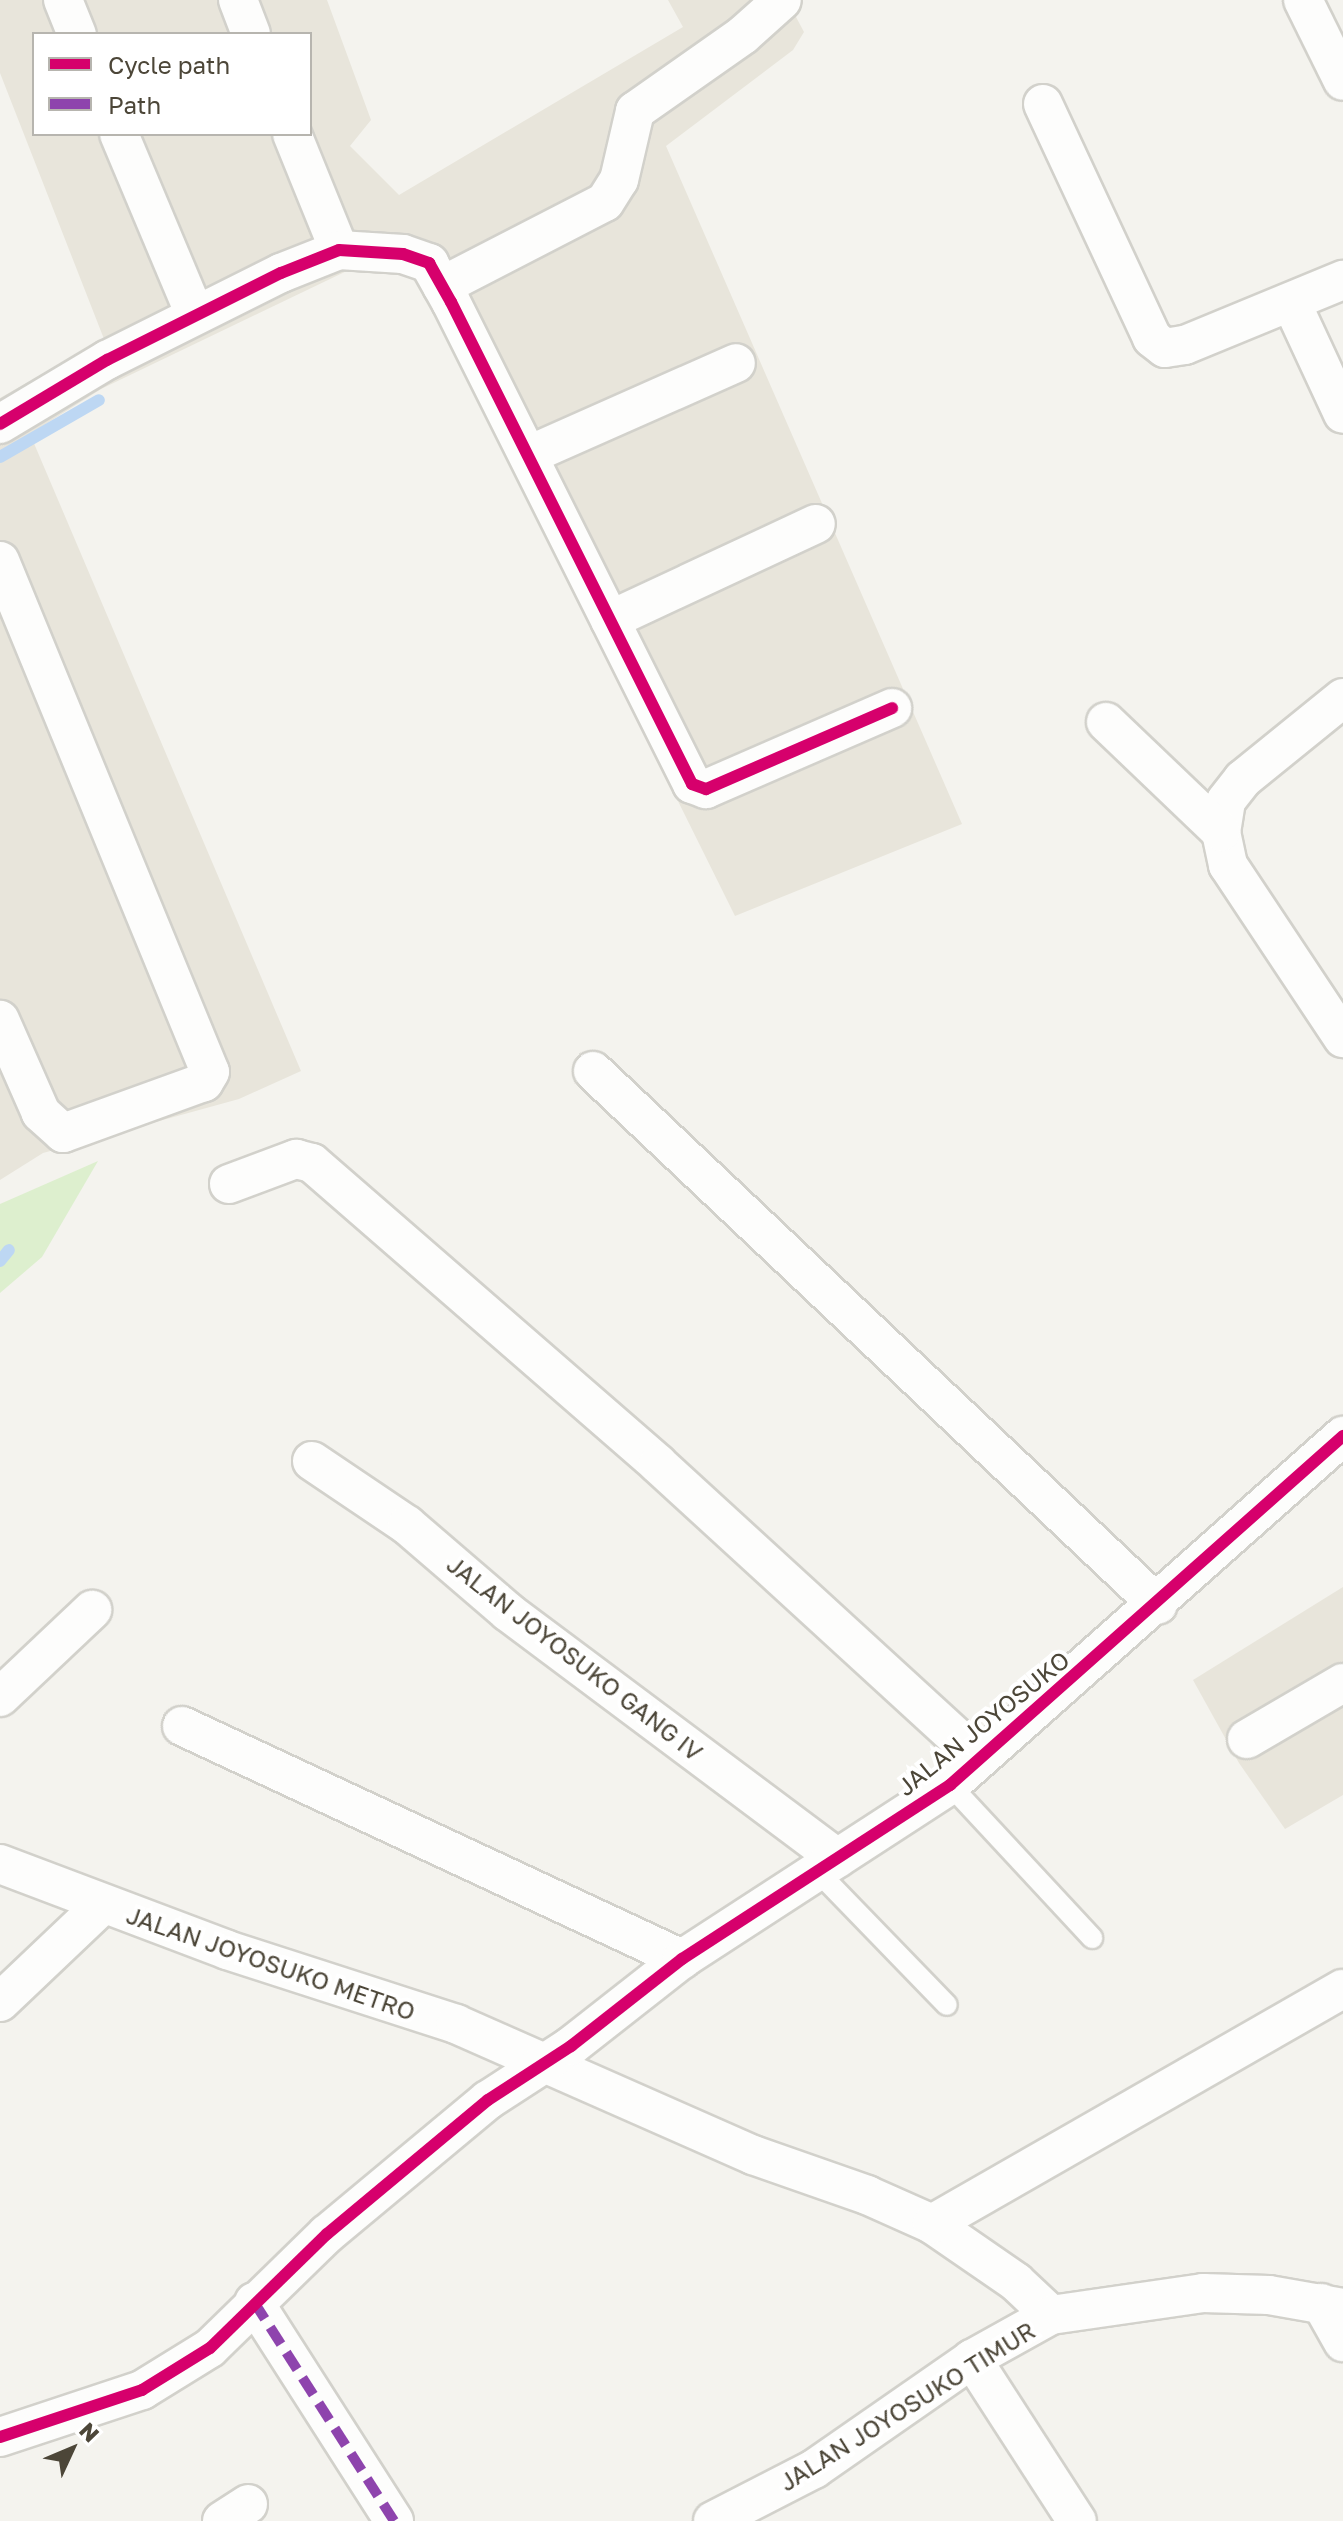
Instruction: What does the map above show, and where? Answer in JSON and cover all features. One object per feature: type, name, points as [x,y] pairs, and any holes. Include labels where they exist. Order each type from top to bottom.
[{"type":"street","points":[[63,0],[76,32]]},
{"type":"street","points":[[238,0],[250,32]]},
{"type":"street","points":[[442,286],[605,202],[619,180],[635,111],[743,35],[782,0]]},
{"type":"street","points":[[1303,0],[1343,81]]},
{"type":"street","points":[[1043,104],[1152,338],[1165,348],[1185,345],[1292,304],[1343,280]]},
{"type":"street","points":[[120,136],[195,315]]},
{"type":"street","points":[[293,136],[339,250]]},
{"type":"street","points":[[0,424],[195,315],[339,250],[403,254],[429,263],[442,286],[531,454],[684,775],[698,789],[892,708]]},
{"type":"street","points":[[1292,304],[1343,414]]},
{"type":"street","points":[[531,454],[736,363]]},
{"type":"street","points":[[610,620],[816,524]]},
{"type":"street","points":[[0,561],[210,1072],[204,1082],[63,1133],[41,1113],[0,1020]]},
{"type":"street","points":[[1343,698],[1243,779],[1226,801],[1221,832],[1228,865],[1343,1038]]},
{"type":"street","points":[[1106,722],[1221,832]]},
{"type":"street","points":[[593,1071],[1158,1605]]},
{"type":"street","points":[[229,1184],[296,1159],[312,1163],[658,1464],[978,1757]]},
{"type":"street","name":"JALAN JOYOSUKO","points":[[0,2437],[161,2380],[210,2348],[254,2302],[389,2181],[543,2061],[571,2046],[682,1959],[950,1785],[978,1757],[1158,1605],[1343,1436]]},
{"type":"street","name":"JALAN JOYOSUKO GANG IV","points":[[312,1461],[407,1525],[508,1612],[828,1865]]},
{"type":"street","points":[[0,1697],[92,1610]]},
{"type":"street","points":[[1247,1739],[1343,1683]]},
{"type":"street","points":[[182,1726],[682,1959]]},
{"type":"street","name":"JALAN JOYOSUKO METRO","points":[[0,1864],[101,1906],[349,1993],[456,2024],[753,2155],[932,2224],[1016,2282],[1051,2315]]},
{"type":"street","points":[[0,2002],[101,1906]]},
{"type":"street","points":[[932,2224],[1343,1989]]},
{"type":"street","name":"JALAN JOYOSUKO TIMUR","points":[[713,2521],[760,2512],[814,2469],[972,2359],[1051,2315],[1203,2293],[1332,2306]]},
{"type":"street","points":[[254,2302],[394,2521]]},
{"type":"street","points":[[1332,2306],[1343,2342]]},
{"type":"street","points":[[972,2359],[1077,2521]]},
{"type":"lane","points":[[950,1785],[1092,1938]]},
{"type":"lane","points":[[828,1865],[947,2005]]},
{"type":"shaded area","points":[[0,0],[327,0],[371,120],[350,146],[399,195],[683,27],[668,0],[787,0],[804,32],[793,50],[666,146],[962,824],[735,916],[414,269],[353,268],[101,389],[30,434],[301,1071],[239,1099],[43,1153],[0,1180],[0,398],[104,339],[0,73]]},
{"type":"shaded area","points":[[1343,1587],[1343,1795],[1285,1829],[1239,1763],[1193,1680]]},
{"type":"green space","points":[[98,1161],[42,1257],[0,1293],[0,1204]]},
{"type":"waterway","points":[[0,457],[99,400]]},
{"type":"waterway","points":[[0,1261],[9,1250]]},
{"type":"marked path","points":[[254,2302],[394,2521]]},
{"type":"cycle path","points":[[0,424],[107,360],[281,273],[339,250],[403,254],[429,263],[451,302],[692,784],[706,789],[892,708]]},
{"type":"cycle path","points":[[0,2437],[142,2390],[210,2348],[327,2234],[488,2100],[571,2046],[682,1959],[950,1785],[1343,1436]]}]
